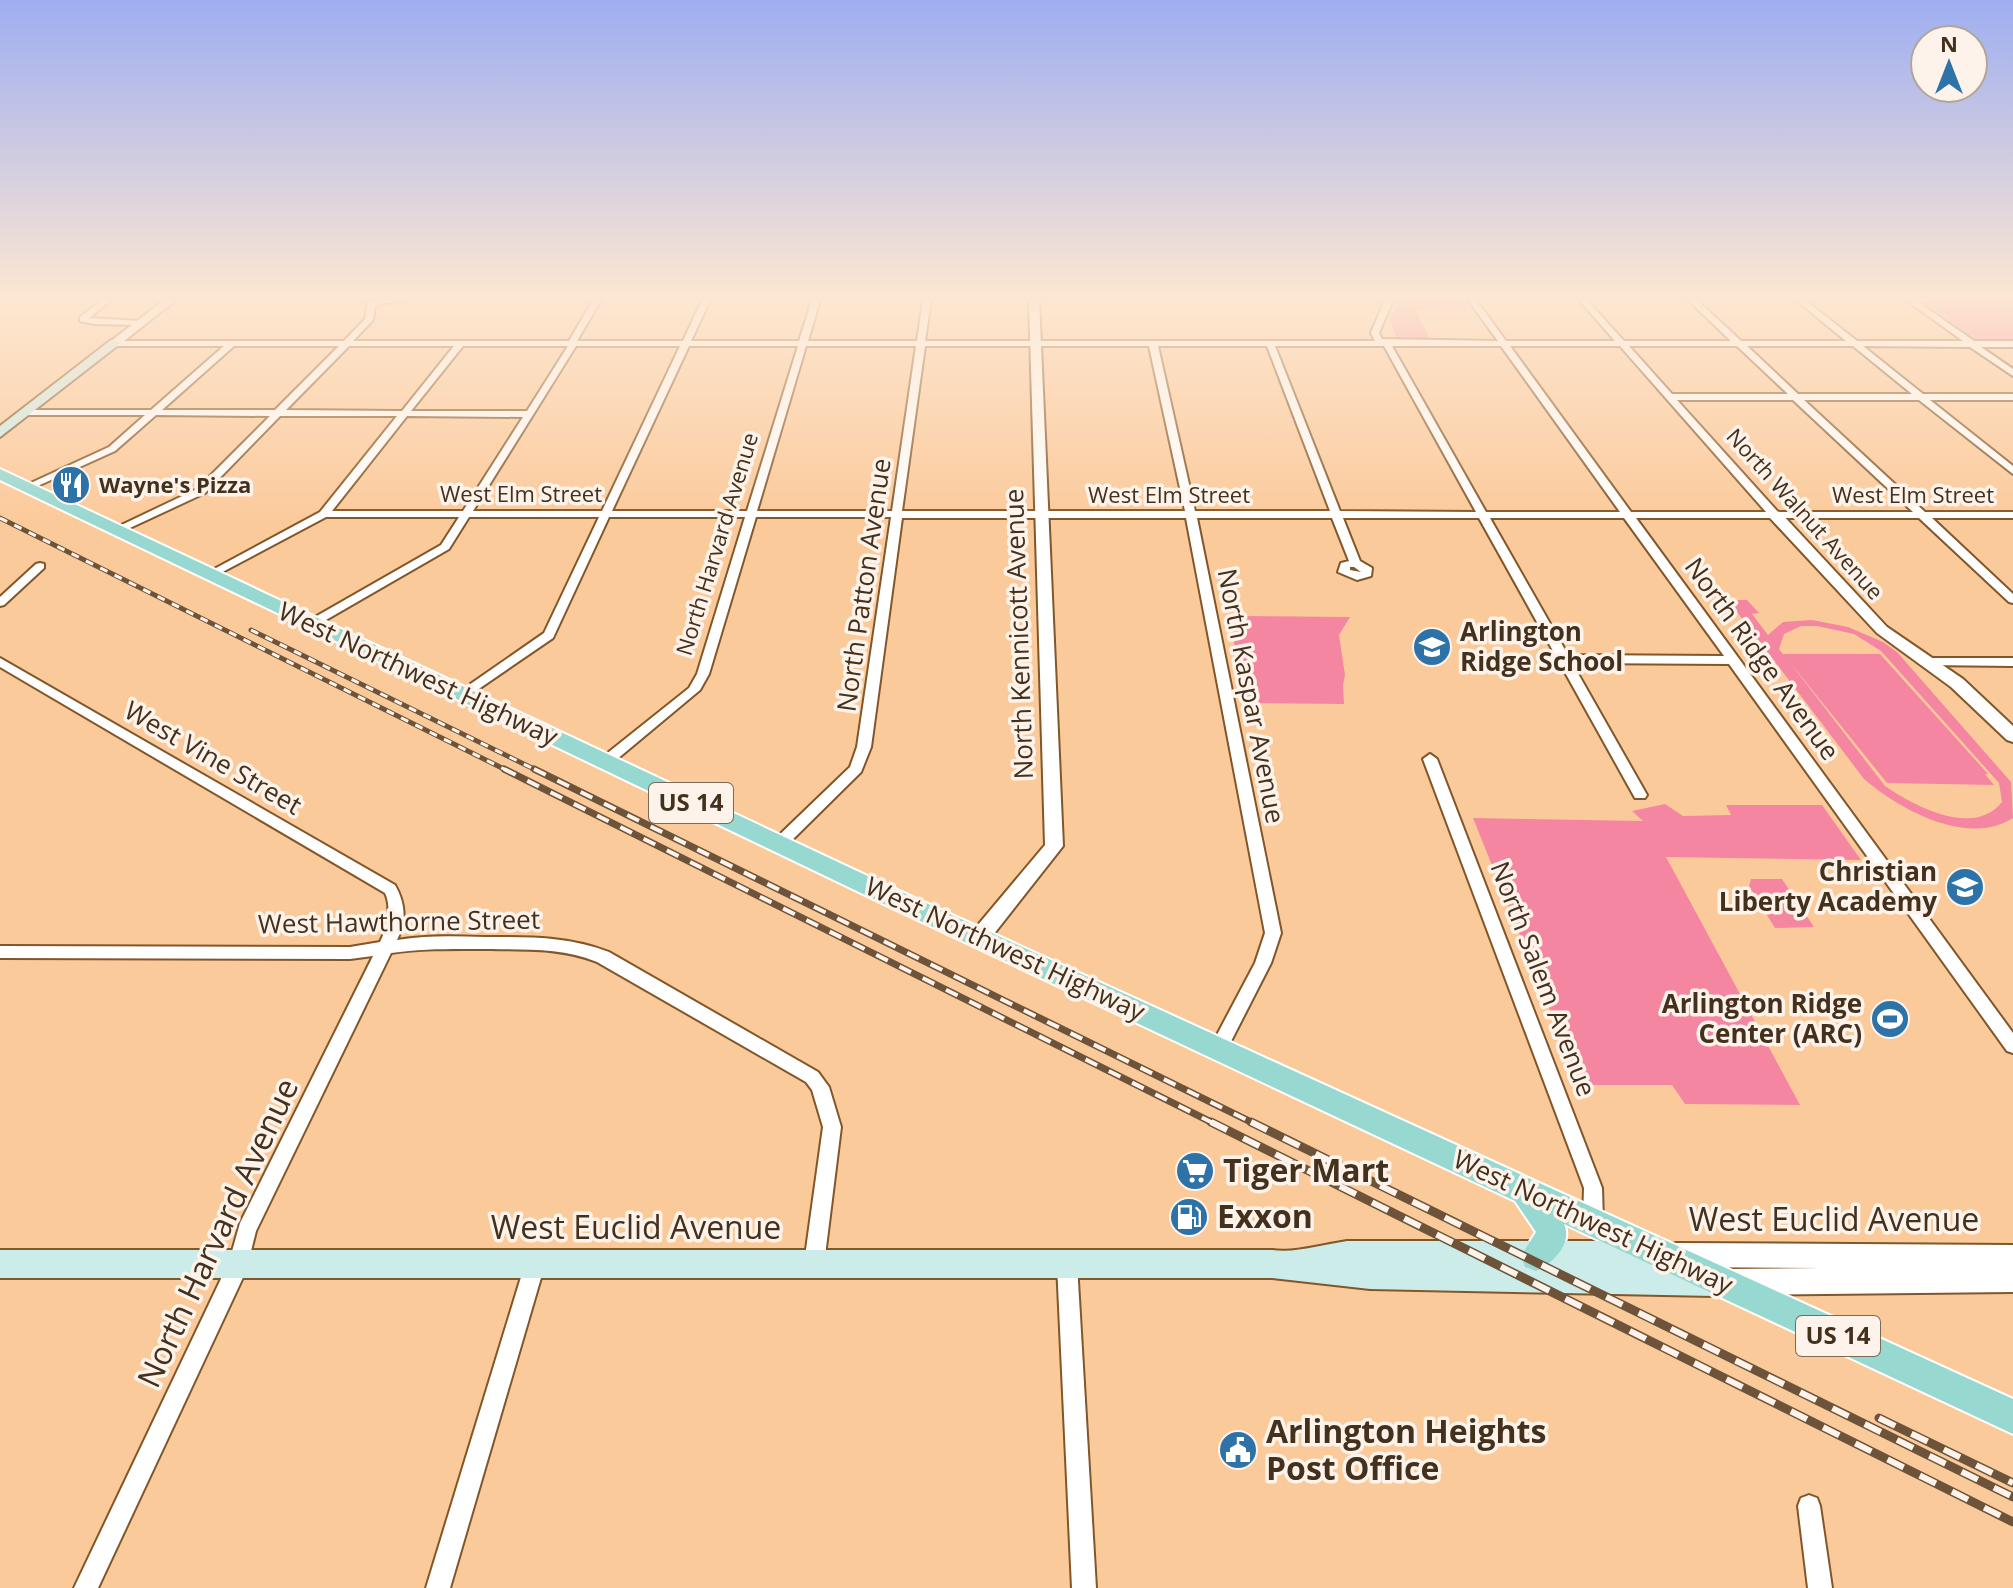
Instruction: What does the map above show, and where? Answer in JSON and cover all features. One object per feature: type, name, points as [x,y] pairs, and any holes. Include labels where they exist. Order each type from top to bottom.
[{"type":"main road","points":[[0,420],[69,374]]},
{"type":"main road","points":[[0,433],[76,374]]},
{"type":"main road","name":"West Northwest Highway","points":[[0,474],[979,938],[2013,1417]]},
{"type":"main road","points":[[1515,1185],[1539,1206],[1552,1231],[1550,1240],[1536,1256]]},
{"type":"main road","name":"West Euclid Avenue","points":[[1272,1264],[1347,1255],[1664,1255]]},
{"type":"main road","name":"West Euclid Avenue","points":[[0,1264],[1272,1264],[1370,1275],[1722,1282]]},
{"type":"street","points":[[27,487],[104,454],[197,374]]},
{"type":"street","points":[[117,531],[201,491],[317,374]]},
{"type":"street","points":[[209,575],[324,514],[435,374]]},
{"type":"street","points":[[312,624],[445,547],[554,374]]},
{"type":"street","points":[[464,695],[549,635],[673,374]]},
{"type":"street","name":"North Harvard Avenue","points":[[605,762],[694,690],[703,674],[793,374]]},
{"type":"street","name":"North Patton Avenue","points":[[779,844],[856,769],[860,758],[916,374]]},
{"type":"street","name":"North Kennicott Avenue","points":[[979,938],[1054,846],[1038,374]]},
{"type":"street","name":"North Kaspar Avenue","points":[[1160,374],[1191,515],[1273,933],[1263,963],[1219,1048]]},
{"type":"street","points":[[1282,374],[1355,563]]},
{"type":"street","points":[[1404,374],[1640,795]]},
{"type":"street","name":"North Ridge Avenue","points":[[1526,374],[2013,1046]]},
{"type":"street","name":"North Walnut Avenue","points":[[1649,374],[1862,611],[1957,683],[2013,736]]},
{"type":"street","points":[[1772,374],[2013,600]]},
{"type":"street","points":[[1893,374],[2013,471]]},
{"type":"street","points":[[1670,397],[2013,397]]},
{"type":"street","points":[[29,412],[529,414]]},
{"type":"street","name":"West Elm Street","points":[[324,514],[2013,515]]},
{"type":"street","points":[[0,603],[40,566]]},
{"type":"street","points":[[1564,659],[1734,660]]},
{"type":"street","name":"West Vine Street","points":[[0,662],[390,889],[397,902]]},
{"type":"street","points":[[1927,662],[2013,662]]},
{"type":"street","name":"North Salem Avenue","points":[[1430,759],[1593,1188],[1593,1221]]},
{"type":"street","name":"North Harvard Avenue","points":[[86,1588],[239,1264],[247,1230],[386,947],[396,923],[397,902]]},
{"type":"street","name":"West Hawthorne Street","points":[[0,952],[350,953],[422,942],[554,944],[585,950],[603,957],[812,1077],[820,1087],[832,1127],[814,1264]]},
{"type":"street","name":"West Euclid Avenue","points":[[1664,1255],[2013,1257]]},
{"type":"street","points":[[438,1588],[535,1264]]},
{"type":"street","points":[[1067,1264],[1084,1588]]},
{"type":"street","name":"West Euclid Avenue","points":[[1722,1282],[2013,1279]]},
{"type":"street","points":[[1809,1506],[1820,1588]]},
{"type":"shaded area","points":[[1728,600],[1747,600],[1759,613],[1752,614],[1768,635],[1783,622],[1812,620],[1848,627],[1883,642],[1897,652],[2011,782],[2013,818],[1995,826],[1956,827],[1915,813],[1864,779]],"holes":[[[1801,626],[1854,634],[1881,651],[1999,783],[2002,802],[1976,818],[1960,818],[1927,809],[1885,786],[1788,660],[1887,783],[1994,785],[1985,774],[1988,774],[1880,654],[1783,654],[1779,649],[1784,634]]]},
{"type":"shaded area","points":[[1229,616],[1350,617],[1339,635],[1345,675],[1344,704],[1246,703]]},
{"type":"shaded area","points":[[1665,804],[1683,816],[1731,815],[1726,805],[1822,805],[1861,860],[1666,857],[1800,1105],[1685,1104],[1672,1085],[1580,1085],[1473,818],[1643,821],[1632,811]]},
{"type":"shaded area","points":[[1751,879],[1782,879],[1814,927],[1775,928],[1749,886]]},
{"type":"railway","points":[[0,518],[508,771]]},
{"type":"railway","points":[[251,630],[538,771]]},
{"type":"railway","points":[[504,769],[1215,1124]]},
{"type":"railway","points":[[534,769],[1255,1124]]},
{"type":"railway","points":[[1211,1122],[2013,1522]]},
{"type":"railway","points":[[1251,1122],[2013,1497]]},
{"type":"railway","points":[[1879,1418],[2013,1483]]},
{"type":"place","name":"Wayne's Pizza","points":[[71,485]]},
{"type":"place","name":"Arlington Ridge School","points":[[1432,647]]},
{"type":"place","name":"Christian Liberty Academy","points":[[1965,887]]},
{"type":"place","name":"Arlington Ridge Center (ARC)","points":[[1890,1019]]},
{"type":"place","name":"Tiger Mart","points":[[1195,1171]]},
{"type":"place","name":"Exxon","points":[[1189,1217]]},
{"type":"place","name":"Arlington Heights Post Office","points":[[1238,1450]]}]
